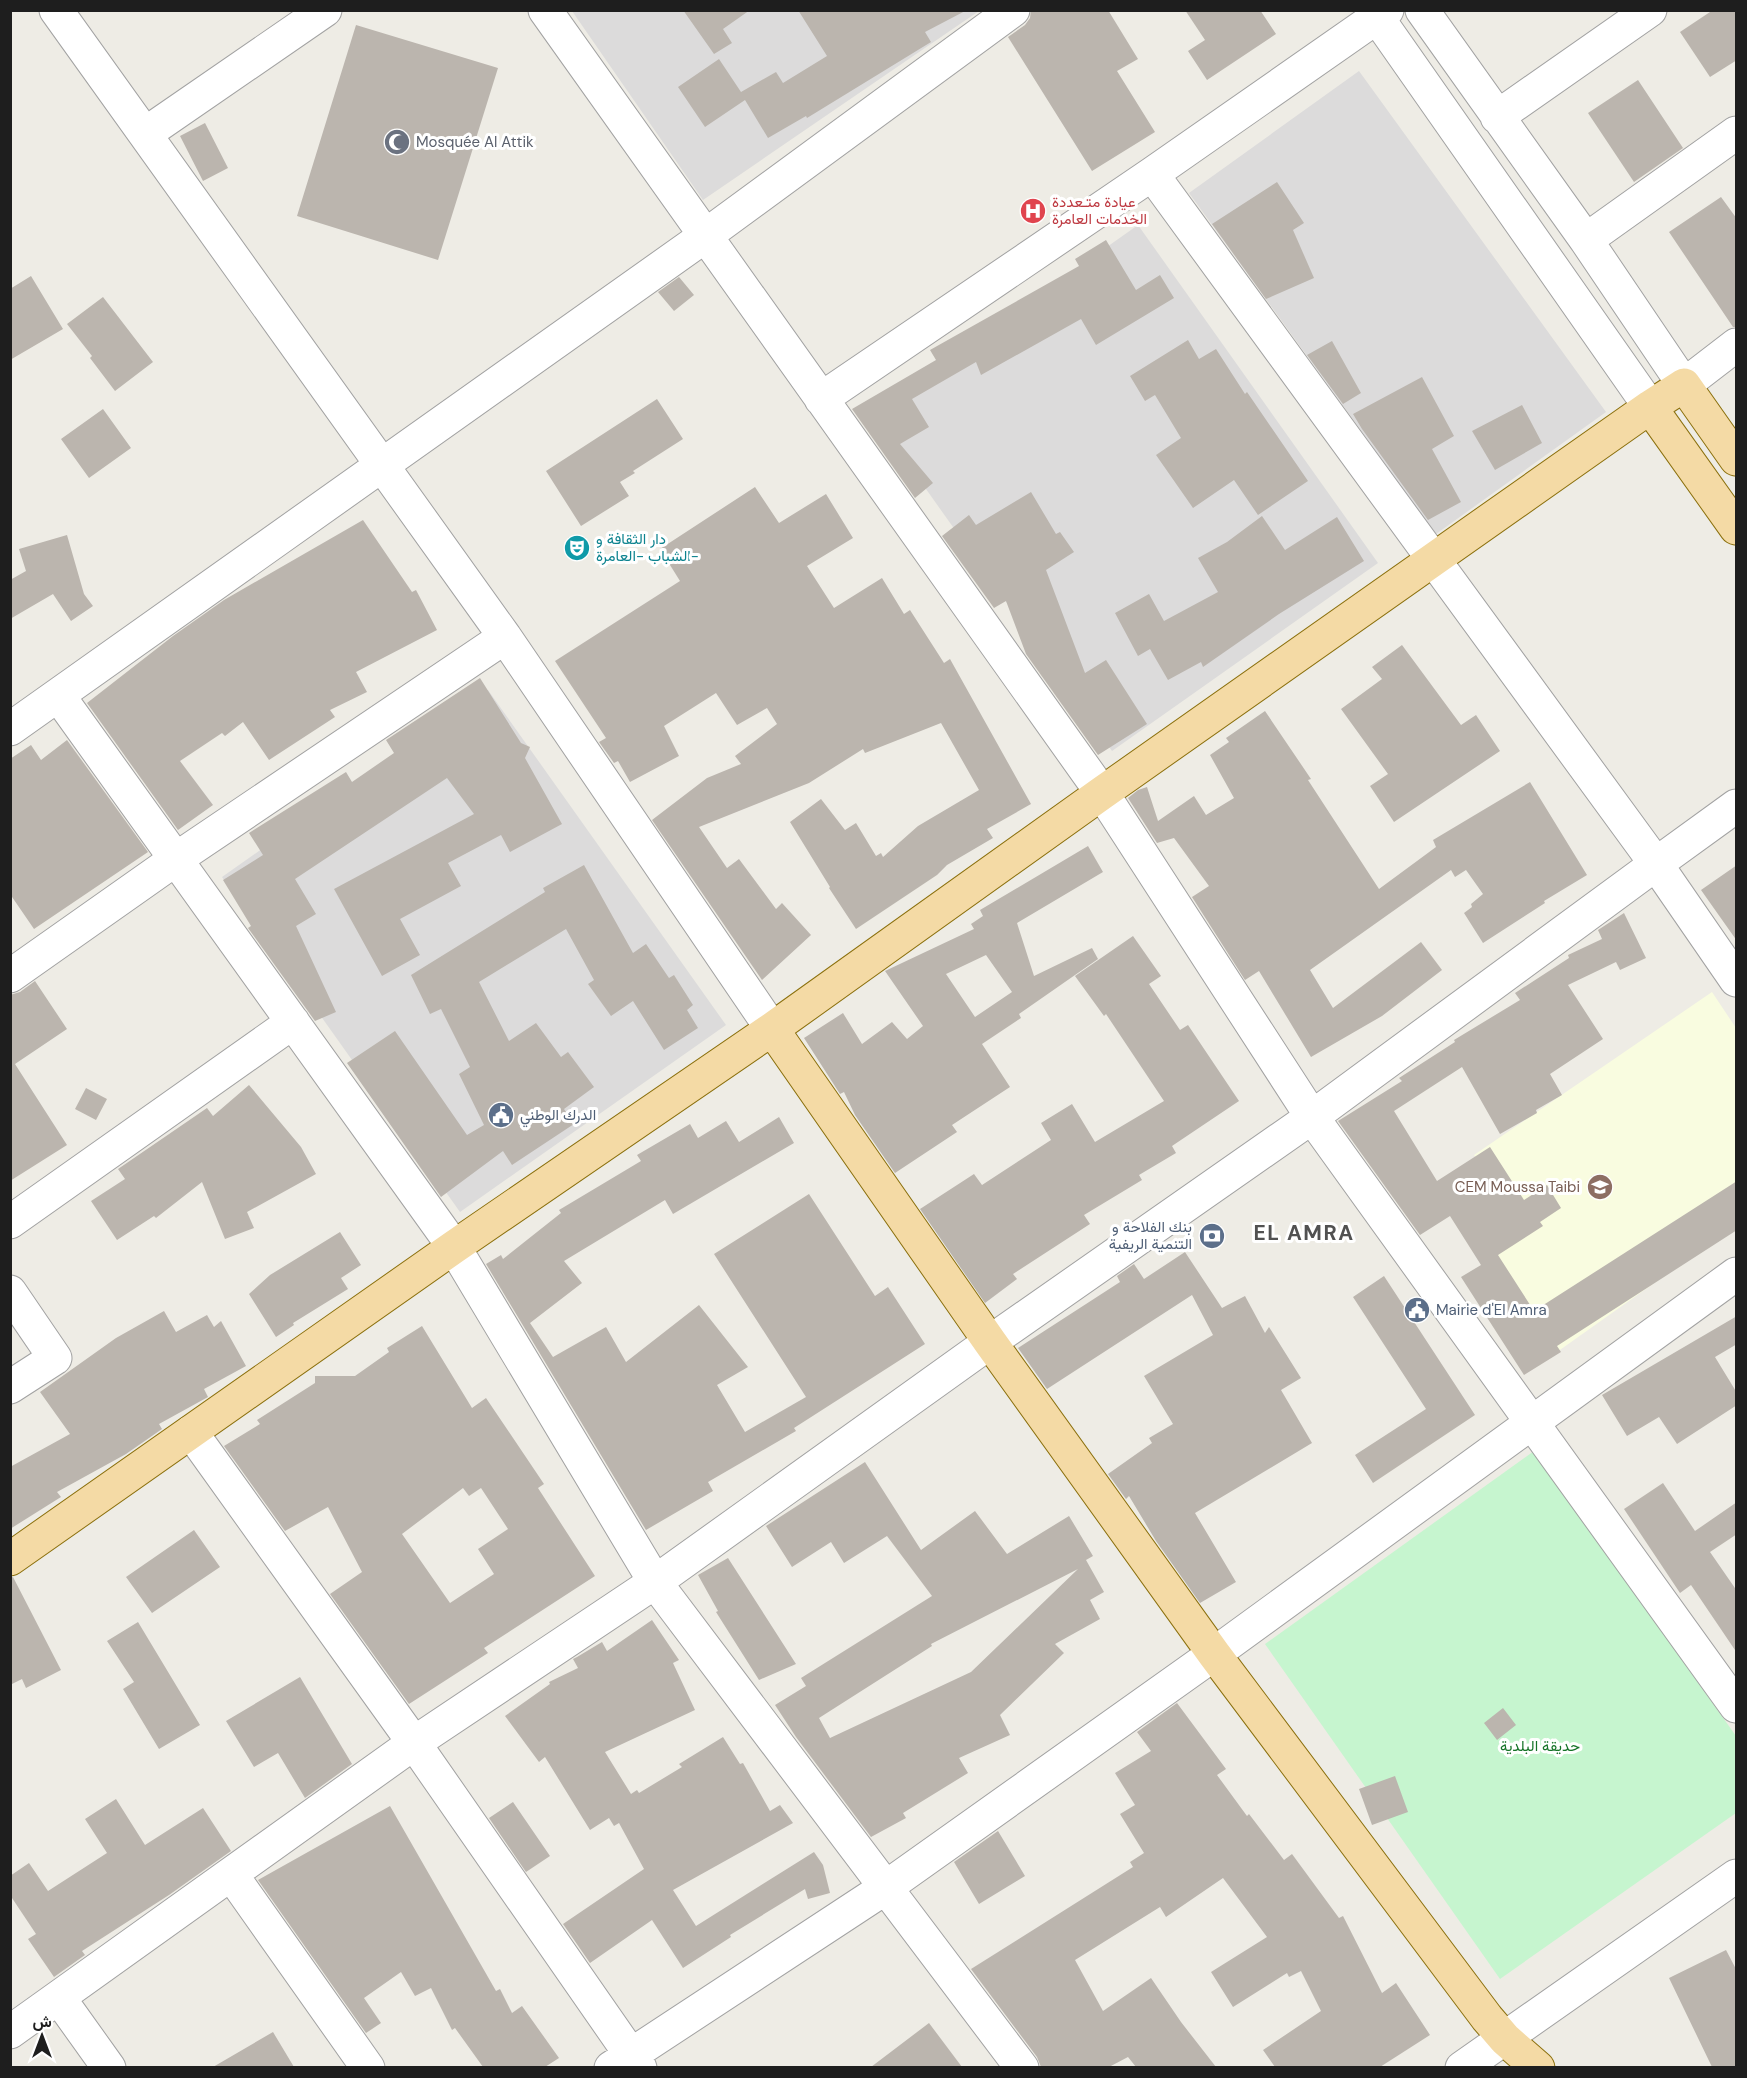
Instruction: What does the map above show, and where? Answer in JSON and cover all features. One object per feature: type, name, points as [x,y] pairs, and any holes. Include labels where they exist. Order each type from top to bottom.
[{"type":"main road","points":[[10,1559],[454,1247],[772,1029],[1102,793],[1684,385],[1737,459]]},
{"type":"main road","points":[[1650,407],[1737,528]]},
{"type":"main road","points":[[772,1029],[990,1342],[1214,1654],[1488,2018],[1505,2039],[1538,2067]]},
{"type":"street","points":[[56,10],[505,637],[772,1029]]},
{"type":"street","points":[[145,134],[325,10]]},
{"type":"street","points":[[545,10],[1102,793],[1312,1117],[1737,1706]]},
{"type":"street","points":[[10,729],[705,236],[1013,10]]},
{"type":"street","points":[[1422,10],[1586,240],[1684,385],[1737,345]]},
{"type":"street","points":[[1497,117],[1650,10]]},
{"type":"street","points":[[821,399],[1152,174],[1379,13],[1650,407]]},
{"type":"street","points":[[1586,240],[1737,133]]},
{"type":"street","points":[[1152,174],[1656,864],[1737,980]]},
{"type":"street","points":[[10,976],[176,859],[505,637]]},
{"type":"street","points":[[58,694],[454,1247],[655,1582],[1022,2067]]},
{"type":"street","points":[[10,2032],[414,1743],[655,1582],[990,1342],[1312,1117],[1737,806]]},
{"type":"street","points":[[10,1222],[293,1022]]},
{"type":"street","points":[[192,1432],[414,1743],[627,2063],[885,1888],[1214,1654],[1737,1274]]},
{"type":"street","points":[[10,1292],[56,1358],[10,1387]]},
{"type":"street","points":[[231,1874],[368,2067]]},
{"type":"street","points":[[1462,2067],[1737,1876]]},
{"type":"street","points":[[59,1998],[109,2067]]},
{"type":"shaded area","points":[[572,11],[979,11],[703,200]]},
{"type":"shaded area","points":[[1359,71],[1606,412],[1436,534],[1189,193]]},
{"type":"shaded area","points":[[1138,225],[1378,563],[1112,751],[872,413]]},
{"type":"shaded area","points":[[488,690],[726,1025],[460,1212],[222,877]]},
{"type":"shaded area","name":"CEM Moussa Taibi","points":[[1712,992],[1736,1028],[1736,1225],[1550,1357],[1443,1202],[1486,1171],[1474,1155]]},
{"type":"green space","name":"حديقة البلدية","points":[[1534,1451],[1736,1736],[1736,1813],[1500,1979],[1265,1644]]},
{"type":"building","points":[[683,10],[750,10],[723,29],[732,43],[714,54]]},
{"type":"building","points":[[798,10],[967,10],[925,32],[931,42],[807,118],[806,116],[768,138],[745,100],[705,127],[678,87],[719,59],[741,92],[776,72],[783,83],[827,56]]},
{"type":"building","points":[[1031,10],[1108,10],[1138,59],[1117,71],[1155,132],[1092,171],[1008,37],[1025,25],[1030,18]]},
{"type":"building","points":[[1185,10],[1260,10],[1276,34],[1207,80],[1188,51],[1205,40]]},
{"type":"building","points":[[1713,10],[1737,10],[1737,60],[1710,77],[1680,32]]},
{"type":"building","name":"Mosquée Al Attik","points":[[356,25],[498,68],[438,260],[297,216]]},
{"type":"building","points":[[1638,80],[1683,148],[1634,182],[1588,113]]},
{"type":"building","points":[[205,123],[228,168],[203,181],[180,136]]},
{"type":"building","points":[[1277,182],[1304,223],[1293,230],[1314,278],[1266,299],[1212,224]]},
{"type":"building","points":[[1721,197],[1737,219],[1737,327],[1733,327],[1669,232]]},
{"type":"building","points":[[1106,240],[1136,290],[1160,275],[1174,298],[1096,345],[1081,319],[981,375],[976,362],[912,399],[929,427],[900,444],[933,483],[915,498],[852,409],[936,360],[930,350],[1079,266],[1075,259]]},
{"type":"building","points":[[31,276],[63,329],[10,360],[10,289]]},
{"type":"building","points":[[679,277],[694,295],[674,311],[658,292]]},
{"type":"building","points":[[103,297],[153,362],[115,391],[67,324]]},
{"type":"building","points":[[1188,340],[1199,359],[1216,349],[1245,394],[1247,392],[1308,481],[1258,515],[1234,480],[1193,508],[1156,455],[1181,438],[1155,395],[1145,401],[1130,376]]},
{"type":"building","points":[[1332,341],[1361,393],[1343,404],[1307,355]]},
{"type":"building","points":[[1422,377],[1454,436],[1432,449],[1461,502],[1428,520],[1353,414]]},
{"type":"building","points":[[657,399],[683,439],[620,482],[629,496],[581,526],[546,471]]},
{"type":"building","points":[[1522,405],[1542,443],[1495,470],[1472,431]]},
{"type":"building","points":[[103,409],[131,448],[89,478],[61,439]]},
{"type":"building","points":[[755,487],[779,523],[826,494],[853,538],[807,566],[834,608],[882,578],[904,614],[910,610],[944,663],[950,659],[1031,804],[987,829],[993,838],[947,865],[937,875],[856,929],[790,822],[821,799],[845,830],[856,823],[876,856],[881,853],[883,857],[918,826],[979,790],[941,723],[865,753],[863,749],[809,783],[699,827],[727,868],[739,859],[776,909],[782,903],[811,935],[762,980],[652,820],[707,778],[741,764],[735,756],[777,724],[767,708],[737,725],[716,693],[664,726],[679,756],[630,782],[618,761],[614,763],[599,742],[606,738],[555,661],[680,581],[660,549]]},
{"type":"building","points":[[1031,492],[1056,534],[1060,532],[1074,552],[1046,570],[1085,673],[1106,660],[1147,724],[1098,755],[1026,654],[1006,601],[994,608],[942,536],[969,515],[976,525]]},
{"type":"building","points":[[1262,516],[1285,550],[1337,517],[1364,561],[1279,614],[1203,667],[1201,662],[1168,680],[1150,649],[1138,656],[1115,613],[1149,594],[1164,621],[1218,592],[1198,558],[1227,542]]},
{"type":"building","points":[[363,520],[412,592],[416,590],[437,630],[356,672],[367,692],[330,710],[335,717],[269,760],[243,722],[225,736],[222,733],[180,761],[213,805],[178,830],[87,703],[173,636],[224,600]]},
{"type":"building","points":[[67,535],[84,594],[93,606],[71,621],[53,594],[10,619],[10,580],[26,571],[19,549]]},
{"type":"building","points":[[1402,645],[1461,725],[1476,715],[1500,751],[1394,822],[1370,786],[1388,774],[1341,709],[1382,679],[1372,667]]},
{"type":"building","points":[[480,678],[521,743],[530,747],[525,758],[562,824],[510,852],[501,835],[448,863],[461,886],[400,919],[420,955],[382,976],[334,889],[474,814],[447,778],[295,879],[316,914],[296,926],[336,1012],[315,1021],[248,928],[251,926],[223,880],[263,855],[249,833],[346,772],[352,782],[394,753],[386,740]]},
{"type":"building","points":[[1265,711],[1311,779],[1308,780],[1379,889],[1436,847],[1433,840],[1530,782],[1587,875],[1483,943],[1464,913],[1483,894],[1466,870],[1455,877],[1451,870],[1310,970],[1333,1008],[1421,942],[1442,970],[1382,1016],[1311,1057],[1259,971],[1245,980],[1192,897],[1209,886],[1174,838],[1157,843],[1128,798],[1138,790],[1147,787],[1158,821],[1194,796],[1206,815],[1234,798],[1210,755],[1229,742],[1226,738]]},
{"type":"building","points":[[67,740],[148,852],[34,929],[10,894],[10,759],[31,745],[41,760]]},
{"type":"building","points":[[1088,846],[1103,872],[1017,923],[1034,976],[1092,948],[1098,959],[1019,1014],[1021,1018],[982,1044],[1010,1087],[952,1125],[957,1132],[895,1173],[855,1115],[844,1092],[840,1094],[804,1038],[843,1013],[862,1044],[892,1022],[907,1039],[923,1026],[885,971],[974,929],[971,924],[983,916],[980,910]],"holes":[[[986,955],[1012,992],[975,1017],[946,974]]]},
{"type":"building","points":[[584,865],[633,953],[646,944],[669,978],[674,975],[693,1005],[687,1010],[698,1028],[664,1050],[633,1001],[611,1016],[588,984],[594,980],[566,929],[479,982],[509,1041],[536,1023],[561,1057],[568,1052],[594,1087],[564,1109],[574,1124],[512,1165],[503,1151],[441,1197],[347,1063],[395,1031],[467,1135],[484,1125],[459,1074],[470,1067],[441,1009],[430,1014],[411,975],[545,892],[543,888]]},
{"type":"building","points":[[1737,865],[1737,941],[1701,890]]},
{"type":"building","points":[[1624,913],[1646,958],[1620,970],[1616,962],[1568,985],[1603,1039],[1550,1074],[1562,1095],[1536,1110],[1537,1113],[1500,1134],[1462,1067],[1394,1111],[1437,1181],[1490,1147],[1524,1200],[1547,1185],[1561,1208],[1540,1222],[1543,1226],[1498,1255],[1534,1311],[1737,1181],[1737,1230],[1557,1346],[1561,1352],[1524,1375],[1461,1277],[1481,1265],[1450,1216],[1420,1235],[1338,1121],[1402,1081],[1399,1078],[1455,1042],[1454,1040],[1520,1000],[1515,993],[1569,958],[1568,955],[1602,939],[1598,930]]},
{"type":"building","points":[[1133,936],[1161,976],[1149,984],[1180,1030],[1188,1025],[1239,1101],[1172,1146],[1176,1153],[1139,1175],[1142,1180],[1084,1215],[1090,1224],[1013,1274],[1017,1279],[985,1303],[920,1209],[974,1174],[982,1185],[1051,1140],[1041,1123],[1072,1104],[1095,1142],[1164,1101],[1106,1014],[1104,1016],[1075,976]]},
{"type":"building","points":[[35,981],[67,1029],[15,1064],[67,1145],[10,1181],[10,995],[20,992]]},
{"type":"building","points":[[249,1085],[301,1147],[316,1174],[247,1212],[254,1228],[225,1239],[202,1182],[156,1218],[154,1216],[117,1240],[91,1201],[125,1179],[118,1169],[207,1108],[213,1116]]},
{"type":"building","points":[[86,1088],[107,1099],[96,1120],[75,1109]]},
{"type":"building","points":[[779,1117],[794,1143],[673,1214],[665,1200],[564,1261],[582,1283],[530,1323],[553,1357],[606,1327],[626,1362],[699,1305],[748,1367],[717,1385],[745,1432],[806,1397],[714,1254],[809,1194],[875,1296],[888,1287],[925,1344],[794,1428],[796,1431],[708,1482],[713,1491],[646,1530],[486,1264],[501,1255],[503,1259],[561,1213],[559,1210],[641,1161],[637,1155],[690,1124],[698,1138],[726,1121],[739,1142]]},
{"type":"building","points":[[340,1232],[361,1265],[341,1278],[348,1289],[293,1323],[294,1325],[276,1337],[249,1294],[270,1275]]},
{"type":"building","points":[[1185,1252],[1222,1308],[1245,1296],[1265,1333],[1269,1327],[1301,1378],[1281,1390],[1312,1443],[1195,1513],[1236,1582],[1200,1603],[1156,1541],[1129,1496],[1126,1499],[1108,1474],[1152,1443],[1149,1438],[1173,1424],[1144,1376],[1213,1335],[1192,1295],[1047,1389],[1018,1348],[1120,1282],[1117,1276],[1134,1264],[1144,1279]]},
{"type":"building","points":[[1384,1276],[1475,1415],[1373,1483],[1355,1455],[1426,1409],[1353,1297]]},
{"type":"building","points":[[164,1311],[176,1332],[207,1315],[214,1327],[221,1321],[246,1366],[204,1389],[208,1397],[159,1424],[162,1429],[126,1454],[57,1492],[61,1497],[10,1529],[10,1467],[70,1434],[40,1392],[116,1338]]},
{"type":"building","points":[[1737,1316],[1737,1344],[1715,1357],[1737,1393],[1737,1405],[1677,1444],[1659,1417],[1627,1436],[1602,1395]]},
{"type":"building","points":[[422,1326],[472,1408],[486,1398],[544,1484],[538,1488],[595,1576],[484,1648],[488,1653],[409,1704],[330,1594],[362,1572],[328,1507],[285,1531],[224,1446],[260,1424],[257,1420],[315,1383],[315,1376],[355,1376],[389,1352],[387,1348]],"holes":[[[463,1488],[469,1496],[481,1488],[508,1529],[478,1549],[494,1574],[450,1603],[402,1534]]]},
{"type":"building","points":[[865,1462],[921,1550],[975,1511],[1007,1554],[1069,1516],[1093,1556],[1086,1560],[1104,1592],[1090,1600],[1100,1619],[1055,1644],[1064,1653],[1000,1715],[1010,1735],[959,1758],[968,1773],[903,1813],[906,1818],[871,1837],[796,1737],[775,1705],[806,1686],[801,1678],[932,1596],[887,1536],[844,1563],[831,1542],[792,1567],[766,1526]],"holes":[[[1078,1569],[971,1672],[830,1738],[819,1718],[932,1646],[931,1644]]]},
{"type":"building","points":[[1663,1483],[1695,1531],[1737,1502],[1737,1534],[1710,1552],[1737,1591],[1737,1653],[1691,1585],[1680,1593],[1624,1509]]},
{"type":"building","points":[[194,1530],[220,1567],[152,1613],[126,1577]]},
{"type":"building","points":[[728,1558],[796,1664],[759,1680],[716,1612],[718,1611],[698,1575]]},
{"type":"building","points":[[13,1577],[61,1670],[26,1688],[22,1679],[10,1685],[10,1578]]},
{"type":"building","points":[[652,1620],[679,1660],[673,1663],[695,1710],[605,1752],[631,1794],[637,1790],[639,1793],[682,1767],[679,1764],[723,1737],[740,1764],[743,1763],[770,1811],[780,1805],[793,1823],[673,1890],[696,1926],[814,1852],[823,1865],[830,1893],[808,1899],[805,1889],[730,1935],[731,1937],[683,1968],[652,1920],[590,1963],[563,1924],[644,1869],[619,1823],[614,1826],[609,1818],[590,1830],[545,1757],[539,1762],[505,1716],[550,1684],[549,1682],[578,1668],[573,1659],[602,1642],[607,1651]]},
{"type":"building","points":[[138,1622],[200,1725],[159,1749],[123,1689],[134,1682],[107,1641]]},
{"type":"building","points":[[300,1677],[352,1764],[305,1798],[278,1753],[254,1767],[226,1721]]},
{"type":"building","points":[[1177,1703],[1226,1769],[1217,1775],[1247,1816],[1249,1814],[1284,1860],[1292,1854],[1339,1918],[1343,1916],[1382,1993],[1396,1983],[1430,2035],[1380,2067],[1275,2067],[1263,2050],[1321,2011],[1301,1971],[1289,1977],[1287,1973],[1233,2007],[1211,1972],[1267,1937],[1223,1878],[1166,1917],[1160,1907],[1075,1960],[1103,2011],[1151,1978],[1216,2067],[1136,2067],[1128,2057],[1109,2067],[1041,2067],[1037,2057],[971,1969],[1133,1867],[1130,1862],[1144,1853],[1120,1814],[1135,1805],[1115,1773],[1151,1751],[1137,1732]]},
{"type":"building","points":[[1503,1708],[1516,1725],[1497,1740],[1484,1723]]},
{"type":"building","points":[[1395,1776],[1408,1812],[1372,1825],[1359,1789]]},
{"type":"building","points":[[116,1799],[145,1845],[203,1808],[231,1851],[169,1895],[82,1951],[85,1955],[54,1977],[28,1939],[36,1934],[10,1895],[10,1876],[29,1863],[48,1891],[107,1853],[85,1819]]},
{"type":"building","points":[[513,1802],[550,1856],[526,1872],[489,1818]]},
{"type":"building","points":[[390,1806],[496,1991],[500,1989],[512,2013],[522,2006],[559,2058],[545,2067],[483,2067],[455,2028],[452,2030],[431,1988],[415,1996],[401,1972],[364,1998],[381,2023],[366,2033],[258,1880]]},
{"type":"building","points":[[998,1831],[1025,1876],[979,1904],[954,1862]]},
{"type":"building","points":[[1726,1950],[1737,1971],[1737,2067],[1712,2067],[1669,1978]]},
{"type":"building","points":[[929,2023],[962,2067],[871,2067]]},
{"type":"building","points":[[273,2032],[294,2067],[213,2067]]},
{"type":"place","name":"Mosquée Al Attik","points":[[397,142]]},
{"type":"place","name":"عيادة متـعددة الخدمات العامرة","points":[[1033,211]]},
{"type":"place","name":"دار الثقافة و الشباب -العامرة-","points":[[577,548]]},
{"type":"place","name":"الدرك الوطني","points":[[501,1115]]},
{"type":"place","name":"CEM Moussa Taibi","points":[[1600,1187]]},
{"type":"place","name":"بنك الفلاحة و التنمية الريفية","points":[[1212,1236]]},
{"type":"place","name":"Mairie d'El Amra","points":[[1417,1310]]},
{"type":"district","name":"EL AMRA","points":[[1304,1233]]}]
